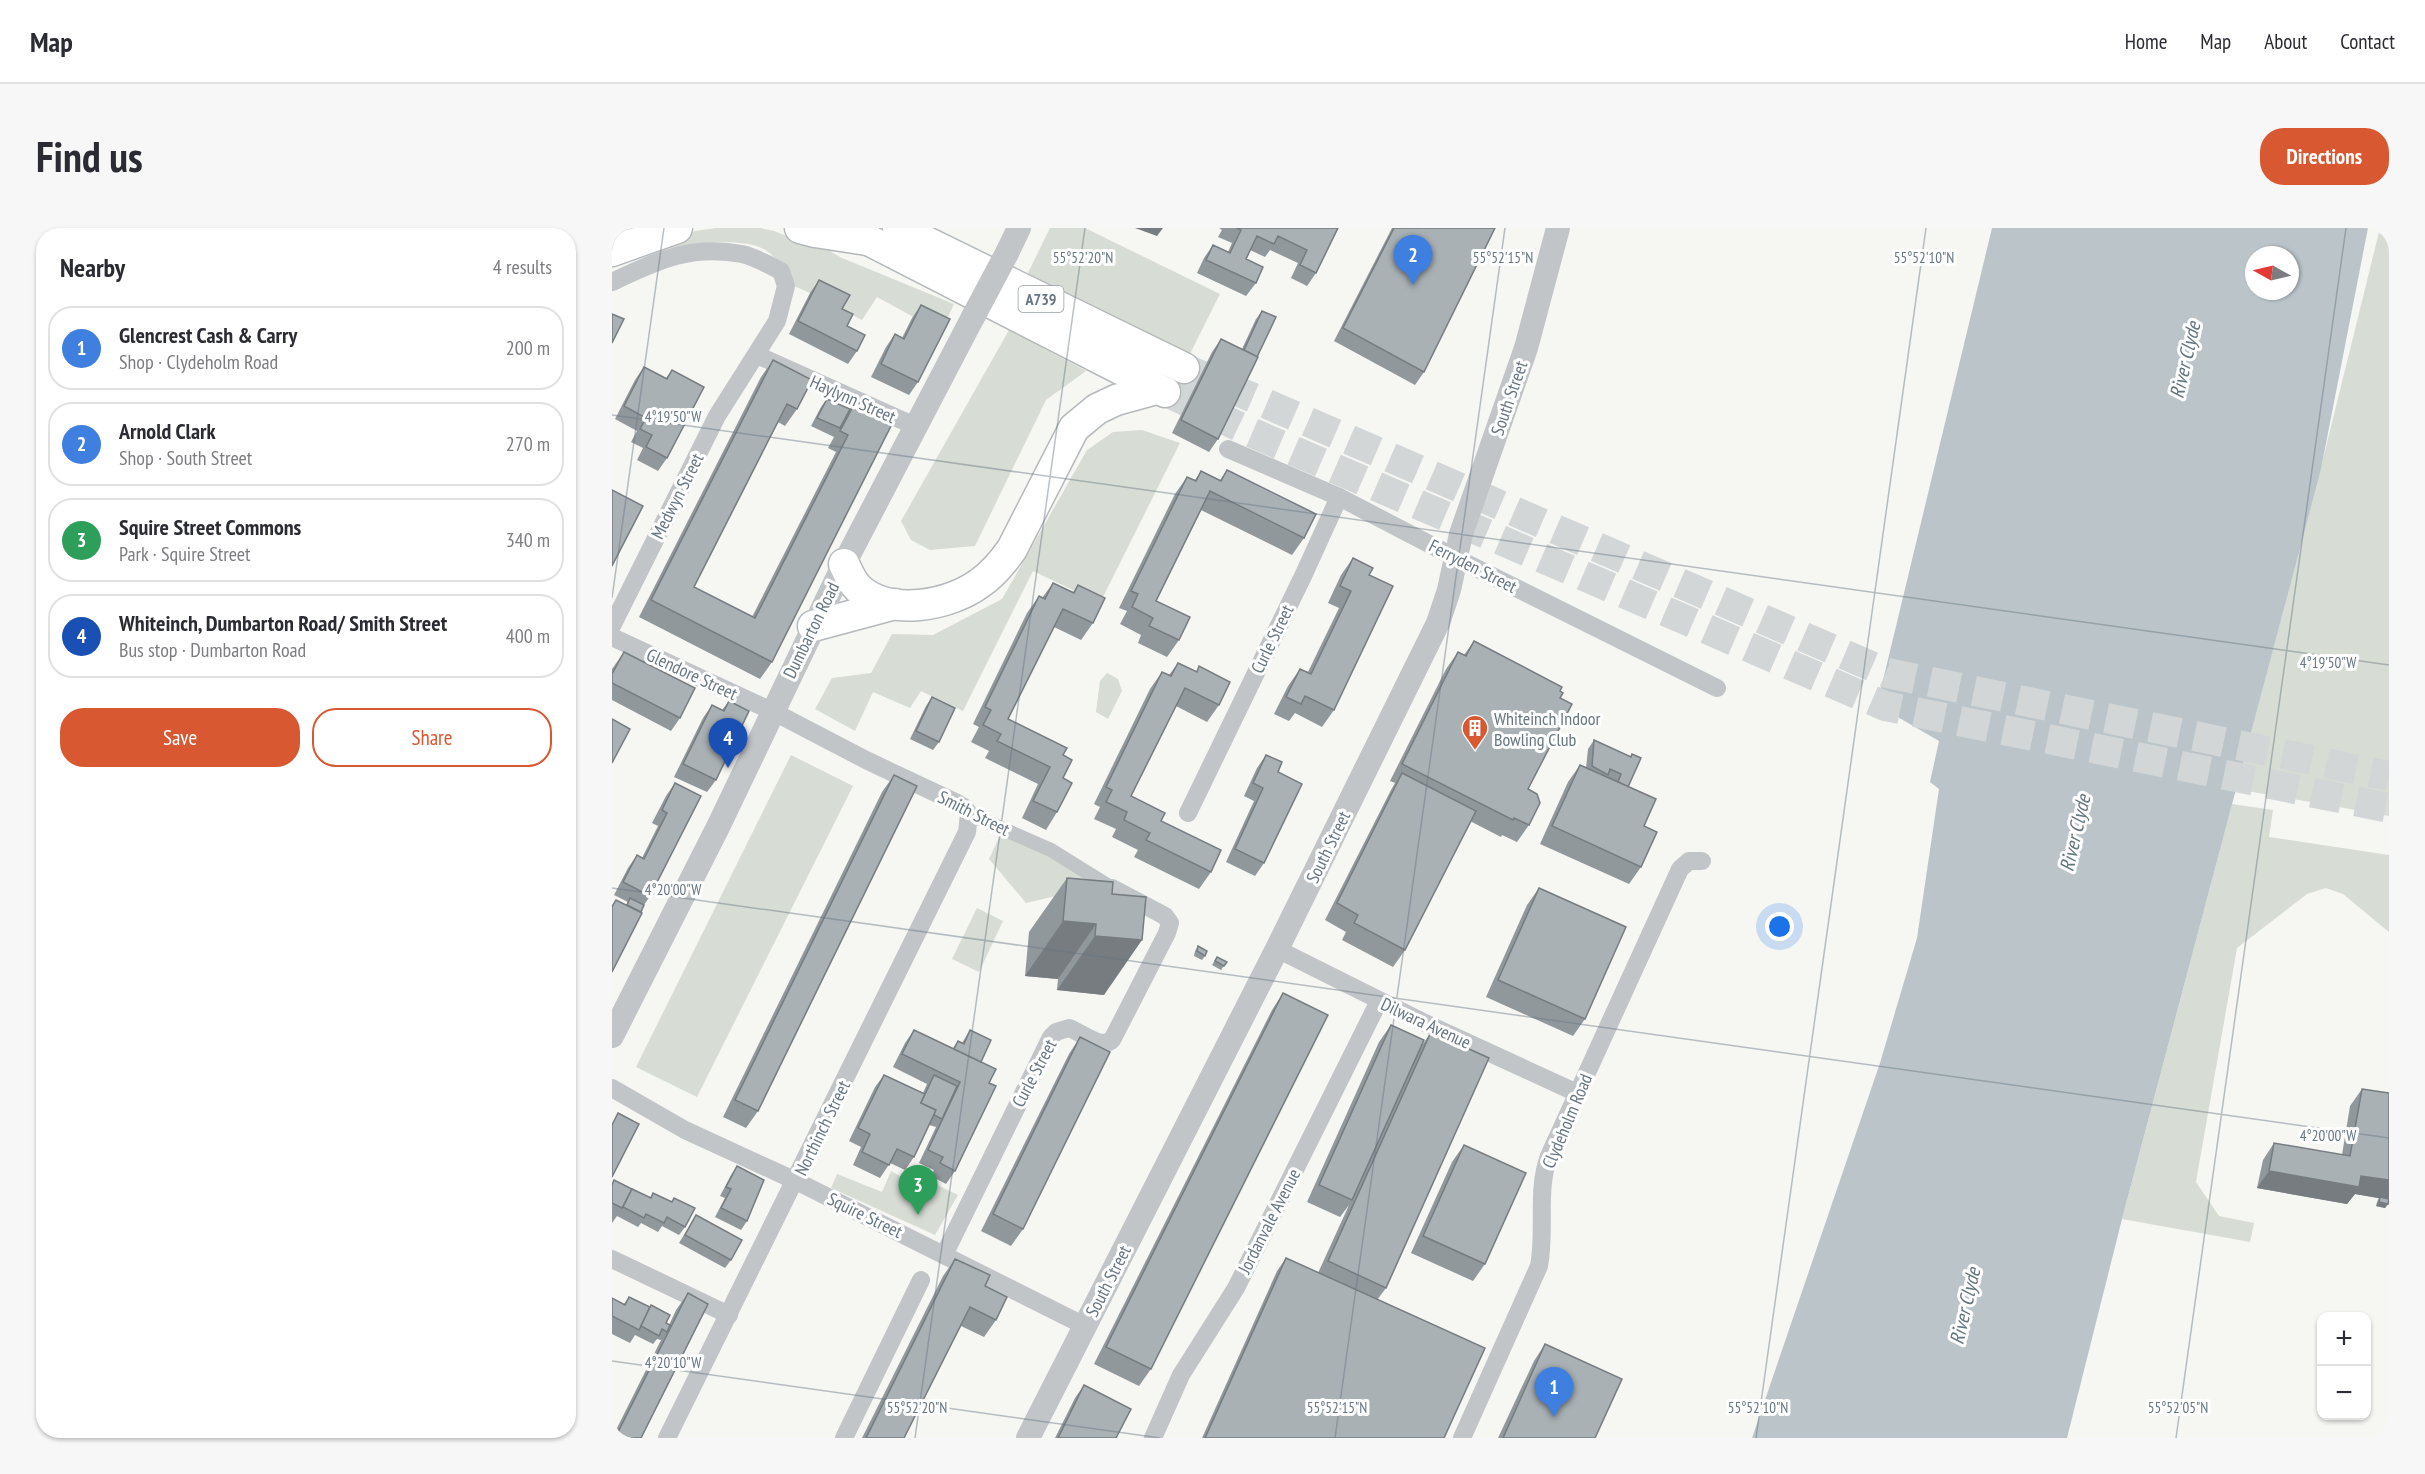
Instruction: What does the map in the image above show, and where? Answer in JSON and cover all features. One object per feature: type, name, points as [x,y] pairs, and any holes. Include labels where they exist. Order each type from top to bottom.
[{"type":"main road","points":[[619,251],[677,228]]},
{"type":"main road","points":[[800,228],[814,232],[856,234]]},
{"type":"main road","name":"A739","points":[[897,228],[1184,368]]},
{"type":"main road","name":"A739","points":[[856,234],[1164,392],[1116,400],[1097,409],[1074,428],[1012,549],[1002,563],[979,584],[964,592],[930,603],[895,604]]},
{"type":"main road","points":[[844,564],[859,589],[871,596],[895,604]]},
{"type":"main road","points":[[813,626],[895,604]]},
{"type":"street","name":"Dumbarton Road","points":[[612,1036],[718,827],[844,564],[1019,228]]},
{"type":"street","name":"South Street","points":[[1029,1438],[1424,653],[1449,590],[1463,526],[1526,348],[1557,228]]},
{"type":"street","name":"Medwyn Street","points":[[612,282],[644,267],[692,251],[743,254],[781,271],[786,286],[777,321],[717,416],[612,626]]},
{"type":"street","name":"Haylynn Street","points":[[757,355],[917,427]]},
{"type":"street","name":"Ferryden Street","points":[[1228,449],[1340,497],[1456,558],[1717,688]]},
{"type":"street","name":"Curle Street","points":[[1188,813],[1340,497]]},
{"type":"street","name":"Glendore Street","points":[[612,637],[772,711]]},
{"type":"street","name":"Smith Street","points":[[772,711],[866,760],[957,803],[969,814],[1051,850],[1112,888],[1165,916],[1170,923]]},
{"type":"street","name":"Northinch Street","points":[[667,1438],[967,832],[969,814]]},
{"type":"street","name":"Clydeholm Road","points":[[1462,1438],[1539,1266],[1546,1164],[1680,868],[1689,861],[1702,861]]},
{"type":"street","name":"Curle Street","points":[[944,1255],[1051,1037],[1056,1032],[1069,1028],[1100,1043],[1108,1043],[1112,1040],[1170,923]]},
{"type":"street","name":"Dilwara Avenue","points":[[1277,949],[1379,1001],[1577,1093]]},
{"type":"street","name":"Jordanvale Avenue","points":[[1153,1438],[1181,1375],[1236,1287],[1379,1001]]},
{"type":"street","name":"Squire Street","points":[[612,1088],[685,1130],[796,1181],[1085,1326]]},
{"type":"street","points":[[612,1259],[729,1315]]},
{"type":"street","points":[[844,1438],[921,1280]]},
{"type":"shaded area","points":[[716,228],[760,228],[804,243],[818,244],[842,258],[954,304],[941,332],[877,297],[862,320],[778,279],[776,261],[767,251],[752,245],[734,242],[693,245],[639,258],[695,231]]},
{"type":"shaded area","points":[[1050,228],[1085,228],[1220,294],[1188,358],[1025,279]]},
{"type":"shaded area","points":[[2380,228],[2389,228],[2389,816],[2236,789],[2324,455]]},
{"type":"shaded area","points":[[1009,330],[1086,371],[1046,400],[975,546],[930,550],[911,540],[901,521]]},
{"type":"shaded area","points":[[1142,430],[1180,443],[1100,603],[1033,571],[963,711],[921,691],[910,708],[873,692],[855,731],[815,709],[832,678],[871,673],[892,634],[933,635],[1002,599],[1087,450],[1113,432]]},
{"type":"shaded area","points":[[1107,673],[1118,679],[1122,691],[1108,719],[1096,712],[1100,681]]},
{"type":"shaded area","points":[[791,755],[853,786],[697,1097],[636,1067]]},
{"type":"shaded area","points":[[2232,804],[2273,810],[2269,837],[2389,855],[2389,932],[2343,894],[2326,888],[2307,894],[2237,948],[2196,1182],[2219,1216],[2254,1223],[2250,1242],[2122,1219]]},
{"type":"shaded area","points":[[1002,831],[1092,875],[1086,889],[1026,903],[989,859]]},
{"type":"shaded area","points":[[977,908],[1003,921],[979,972],[952,959]]},
{"type":"shaded area","points":[[891,1171],[917,1186],[912,1173],[958,1195],[935,1235],[831,1188],[837,1174],[882,1192]]},
{"type":"water","name":"River Clyde","points":[[1992,228],[2368,228],[2321,469],[2122,1219],[2067,1438],[1752,1438],[1880,1063],[1917,938],[1939,789],[1930,782],[1939,741],[1877,705]]},
{"type":"building","points":[[1236,228],[1338,228],[1316,273],[1300,265],[1307,250],[1278,236],[1274,244],[1257,236],[1246,259],[1263,267],[1256,283],[1206,260],[1213,245],[1230,253],[1241,230]]},
{"type":"building","points":[[1394,228],[1495,228],[1424,372],[1343,328]]},
{"type":"building","points":[[819,280],[850,295],[842,309],[853,314],[847,326],[865,335],[857,351],[798,321]]},
{"type":"building","points":[[921,305],[950,319],[918,382],[881,364],[895,334],[904,339]]},
{"type":"building","points":[[1262,311],[1276,317],[1257,357],[1244,350]]},
{"type":"building","points":[[612,314],[624,319],[612,343]]},
{"type":"building","points":[[1221,339],[1258,357],[1218,439],[1181,420]]},
{"type":"building","points":[[773,360],[812,380],[797,409],[787,404],[694,587],[755,618],[848,435],[840,431],[856,401],[894,420],[772,662],[651,600]]},
{"type":"building","points":[[644,367],[667,379],[672,370],[704,387],[667,458],[646,447],[652,435],[640,429],[646,418],[624,406]]},
{"type":"building","points":[[827,399],[850,409],[840,428],[817,418]]},
{"type":"building","points":[[1227,470],[1316,514],[1304,538],[1210,491],[1156,601],[1190,617],[1179,640],[1149,626],[1153,618],[1132,607],[1138,594],[1131,591],[1187,477],[1196,481],[1201,471],[1221,481]]},
{"type":"building","points":[[612,490],[643,506],[612,566]]},
{"type":"building","points":[[1353,558],[1373,568],[1369,575],[1393,586],[1334,710],[1305,696],[1301,704],[1286,697],[1300,669],[1311,674],[1351,591],[1340,586]]},
{"type":"building","points":[[1053,583],[1074,593],[1078,585],[1105,598],[1093,623],[1063,609],[1008,719],[1067,748],[1063,755],[1072,760],[1063,778],[1072,783],[1057,812],[1033,801],[1050,767],[997,741],[1001,734],[983,725],[991,710],[985,707],[1039,596],[1045,599]]},
{"type":"building","name":"Whiteinch Indoor Bowling Club","points":[[1474,641],[1562,687],[1560,691],[1563,693],[1560,698],[1572,704],[1528,789],[1537,794],[1540,803],[1529,825],[1514,818],[1513,820],[1402,764],[1458,652],[1466,656]]},
{"type":"building","points":[[624,652],[695,688],[680,718],[612,683],[612,674]]},
{"type":"building","points":[[1178,663],[1197,672],[1199,666],[1230,682],[1219,705],[1185,688],[1131,796],[1165,813],[1161,821],[1221,850],[1211,872],[1146,840],[1150,833],[1124,820],[1127,812],[1106,802],[1112,790],[1106,787],[1162,672],[1171,676]]},
{"type":"building","points":[[932,697],[955,708],[939,742],[916,731]]},
{"type":"building","points":[[729,701],[749,711],[716,780],[683,764],[712,705],[724,711]]},
{"type":"building","points":[[612,719],[630,729],[612,763]]},
{"type":"building","points":[[1594,740],[1631,757],[1632,754],[1641,758],[1628,787],[1618,782],[1621,774],[1610,769],[1608,775],[1592,766]]},
{"type":"building","points":[[1266,755],[1282,762],[1278,772],[1302,784],[1264,863],[1235,849],[1263,788],[1253,783]]},
{"type":"building","points":[[1580,765],[1656,799],[1644,826],[1657,832],[1641,867],[1552,826]]},
{"type":"building","points":[[1402,773],[1476,811],[1405,950],[1354,923],[1358,915],[1337,903]]},
{"type":"building","points":[[894,775],[917,786],[758,1111],[735,1100]]},
{"type":"building","points":[[675,783],[701,796],[650,896],[623,882],[637,855],[644,859],[667,813],[662,810]]},
{"type":"building","points":[[1067,878],[1113,882],[1112,894],[1146,897],[1142,940],[1095,936],[1096,924],[1063,921]]},
{"type":"building","points":[[1539,888],[1626,927],[1585,1019],[1498,980]]},
{"type":"building","points":[[630,898],[644,905],[641,912],[627,905]]},
{"type":"building","points":[[616,900],[642,913],[612,972],[612,907]]},
{"type":"building","points":[[1198,946],[1207,951],[1205,956],[1197,951]]},
{"type":"building","points":[[1217,957],[1227,962],[1224,966],[1215,961]]},
{"type":"building","points":[[1283,993],[1328,1015],[1151,1369],[1106,1347]]},
{"type":"building","points":[[1391,1025],[1424,1040],[1352,1200],[1319,1185]]},
{"type":"building","points":[[914,1030],[996,1069],[989,1083],[996,1086],[955,1171],[940,1163],[943,1157],[928,1150],[960,1082],[902,1054]]},
{"type":"building","points":[[970,1030],[991,1040],[981,1062],[954,1049],[958,1041],[964,1044]]},
{"type":"building","points":[[1431,1032],[1489,1058],[1386,1288],[1328,1261]]},
{"type":"building","points":[[1080,1037],[1110,1052],[1023,1229],[993,1214]]},
{"type":"building","points":[[884,1075],[925,1094],[921,1103],[936,1110],[914,1157],[897,1149],[889,1165],[862,1152],[870,1134],[858,1128]]},
{"type":"building","points":[[934,1075],[957,1086],[942,1119],[934,1115],[936,1110],[921,1103]]},
{"type":"building","points":[[2362,1089],[2389,1093],[2389,1180],[2361,1176],[2359,1187],[2269,1171],[2274,1143],[2350,1156]]},
{"type":"building","points":[[618,1113],[639,1124],[612,1177],[612,1125]]},
{"type":"building","points":[[1464,1145],[1526,1173],[1485,1264],[1423,1236]]},
{"type":"building","points":[[737,1166],[764,1180],[747,1221],[721,1208],[731,1189],[726,1187]]},
{"type":"building","points":[[614,1180],[632,1189],[622,1208],[612,1203]]},
{"type":"building","points":[[632,1189],[651,1198],[653,1193],[672,1202],[674,1198],[695,1208],[685,1227],[667,1217],[664,1223],[646,1214],[644,1218],[623,1207]]},
{"type":"building","points":[[2380,1197],[2389,1199],[2388,1204],[2379,1202]]},
{"type":"building","points":[[696,1215],[742,1240],[731,1260],[685,1235]]},
{"type":"building","points":[[1286,1258],[1485,1348],[1444,1438],[1205,1438]]},
{"type":"building","points":[[955,1259],[990,1275],[985,1286],[1007,1297],[996,1320],[970,1307],[904,1438],[866,1438]]},
{"type":"building","points":[[688,1293],[708,1304],[641,1438],[615,1438]]},
{"type":"building","points":[[629,1297],[650,1307],[639,1330],[612,1316],[612,1298],[625,1305]]},
{"type":"building","points":[[651,1305],[670,1315],[666,1323],[670,1325],[667,1332],[662,1329],[659,1336],[641,1326]]},
{"type":"building","points":[[1545,1344],[1622,1379],[1595,1438],[1503,1438]]},
{"type":"building","points":[[1084,1385],[1131,1409],[1116,1438],[1058,1438]]},
{"type":"tunnel","points":[[1184,368],[1887,673],[2389,776]]},
{"type":"tunnel","points":[[1171,394],[1248,431],[1885,706],[2389,808]]},
{"type":"place","name":"Arnold Clark","points":[[1413,285]]},
{"type":"place","name":"Whiteinch Indoor Bowling Club","points":[[1475,751]]},
{"type":"place","name":"Whiteinch, Dumbarton Road/ Smith Street","points":[[728,768]]},
{"type":"place","name":"Squire Street Commons","points":[[918,1215]]},
{"type":"place","name":"Glencrest Cash & Carry","points":[[1554,1417]]}]
